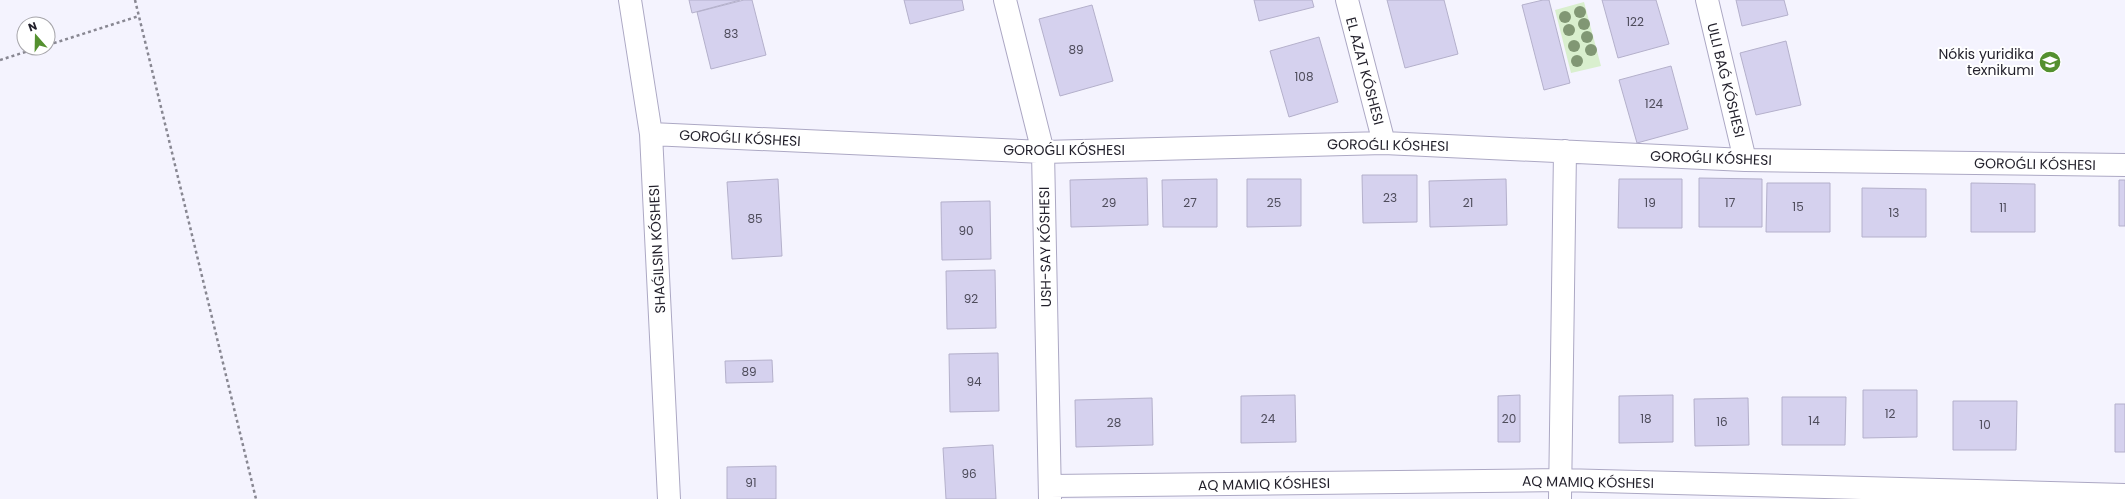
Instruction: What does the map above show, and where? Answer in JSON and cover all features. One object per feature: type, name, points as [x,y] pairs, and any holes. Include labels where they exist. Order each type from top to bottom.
[{"type":"street","points":[[630,0],[651,134],[669,499]]},
{"type":"street","name":"USH-SAY KÓSHESI","points":[[1004,0],[1043,152],[1050,492]]},
{"type":"street","name":"EL AZAT KÓSHESI","points":[[1347,0],[1384,143]]},
{"type":"street","points":[[1707,0],[1745,160]]},
{"type":"street","points":[[651,134],[1043,152],[1384,143],[1745,160],[2125,165]]},
{"type":"street","points":[[1561,490],[1565,151]]},
{"type":"street","points":[[1050,492],[1561,490],[2125,495]]},
{"type":"path","points":[[135,0],[256,499]]},
{"type":"path","points":[[56,42],[139,16]]},
{"type":"path","points":[[0,60],[16,55]]},
{"type":"green space","points":[[1584,2],[1601,66],[1571,73],[1555,10]]},
{"type":"building","points":[[689,0],[740,0],[692,13]]},
{"type":"building","points":[[744,0],[752,0],[766,55],[711,69],[697,12]]},
{"type":"building","points":[[904,0],[962,0],[964,10],[910,24]]},
{"type":"building","points":[[1254,0],[1312,0],[1314,7],[1259,21]]},
{"type":"building","points":[[1387,0],[1444,0],[1458,54],[1405,68]]},
{"type":"building","points":[[1549,0],[1570,83],[1544,90],[1522,5]]},
{"type":"building","points":[[1602,0],[1656,0],[1669,44],[1618,58]]},
{"type":"building","points":[[1736,0],[1784,0],[1788,15],[1742,26]]},
{"type":"building","points":[[1092,5],[1113,81],[1060,96],[1039,19]]},
{"type":"building","points":[[1319,37],[1338,102],[1289,117],[1270,51]]},
{"type":"building","points":[[1786,41],[1801,105],[1756,115],[1740,53]]},
{"type":"building","points":[[1671,66],[1688,129],[1637,143],[1619,80]]},
{"type":"building","points":[[1362,175],[1417,175],[1417,222],[1363,223]]},
{"type":"building","points":[[1147,178],[1148,225],[1071,227],[1070,180]]},
{"type":"building","points":[[1699,178],[1762,179],[1762,227],[1699,227]]},
{"type":"building","points":[[778,179],[782,256],[732,259],[727,182]]},
{"type":"building","points":[[1217,179],[1217,227],[1163,227],[1162,180]]},
{"type":"building","points":[[1247,179],[1301,179],[1301,226],[1247,227]]},
{"type":"building","points":[[1506,179],[1507,225],[1430,227],[1429,181]]},
{"type":"building","points":[[1619,179],[1682,179],[1682,228],[1618,228]]},
{"type":"building","points":[[2119,180],[2125,180],[2125,226],[2119,226]]},
{"type":"building","points":[[1767,183],[1830,183],[1830,232],[1766,232]]},
{"type":"building","points":[[1971,183],[2035,184],[2035,232],[1971,232]]},
{"type":"building","points":[[1862,188],[1926,189],[1926,237],[1862,237]]},
{"type":"building","points":[[990,201],[991,259],[942,260],[941,202]]},
{"type":"building","points":[[995,270],[996,328],[947,329],[946,271]]},
{"type":"building","points":[[998,353],[999,411],[950,412],[949,354]]},
{"type":"building","points":[[772,360],[773,382],[726,383],[725,361]]},
{"type":"building","points":[[1863,390],[1917,390],[1917,437],[1863,438]]},
{"type":"building","points":[[1295,395],[1296,442],[1241,443],[1241,396]]},
{"type":"building","points":[[1520,395],[1520,442],[1498,442],[1498,396]]},
{"type":"building","points":[[1673,395],[1673,442],[1619,443],[1619,396]]},
{"type":"building","points":[[1782,397],[1846,397],[1845,445],[1782,445]]},
{"type":"building","points":[[1152,398],[1153,445],[1076,447],[1075,400]]},
{"type":"building","points":[[1748,398],[1749,445],[1695,446],[1694,399]]},
{"type":"building","points":[[1953,401],[2017,401],[2016,450],[1953,450]]},
{"type":"building","points":[[2115,404],[2125,404],[2125,452],[2115,452]]},
{"type":"building","points":[[993,445],[996,499],[946,499],[943,448]]},
{"type":"building","points":[[776,466],[776,499],[727,499],[727,467]]},
{"type":"place","name":"Nókis yuridika texnikumı","points":[[2050,62]]}]
